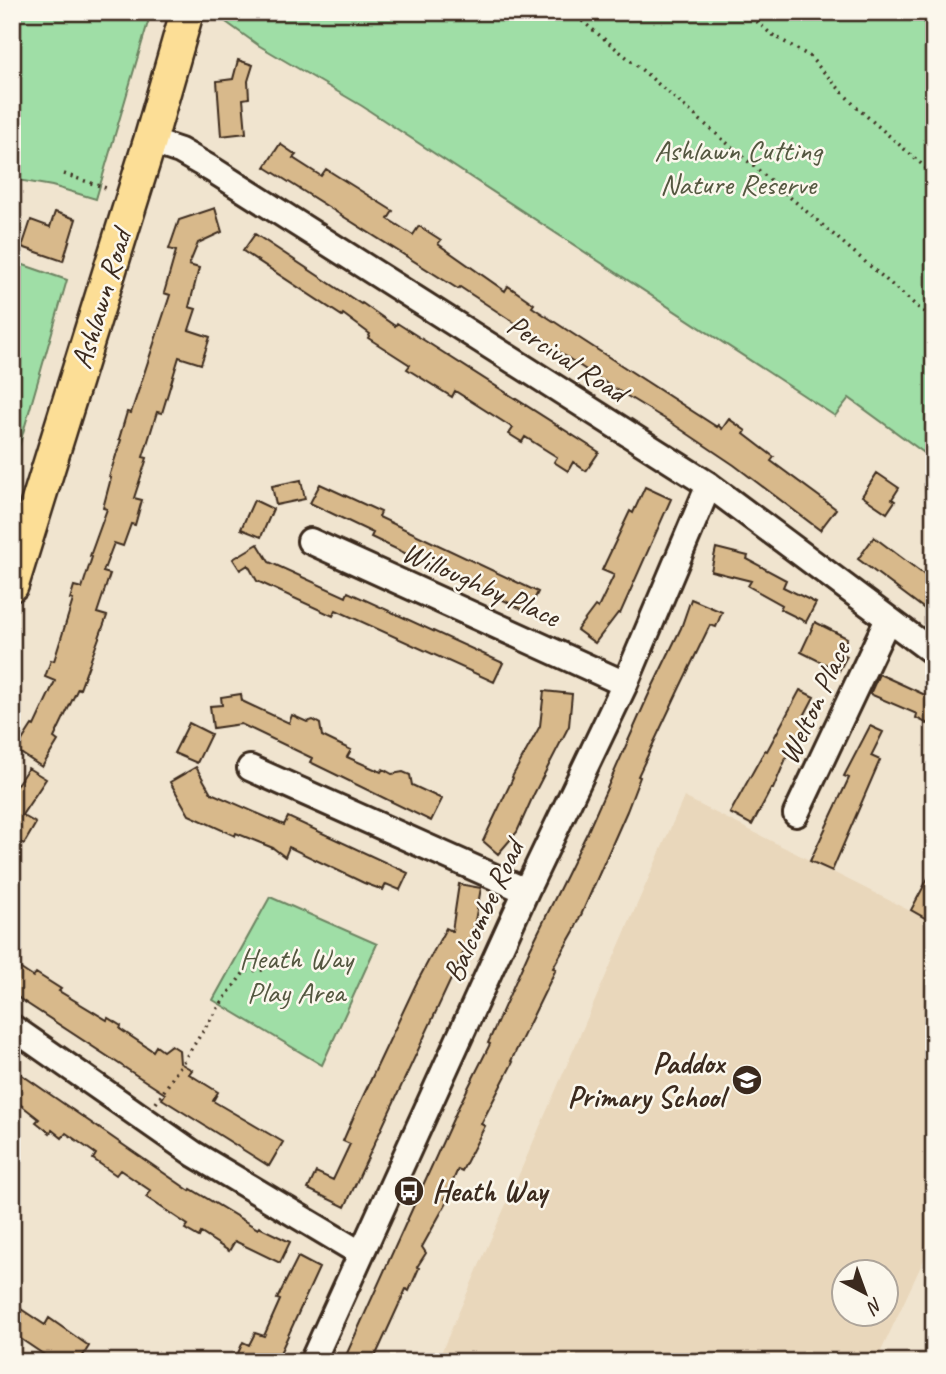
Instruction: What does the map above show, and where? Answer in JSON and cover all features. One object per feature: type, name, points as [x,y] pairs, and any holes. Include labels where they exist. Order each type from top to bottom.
[{"type":"main road","name":"Ashlawn Road","points":[[12,585],[150,141],[187,12]]},
{"type":"street","name":"Percival Road","points":[[150,141],[180,151],[213,170],[709,485],[934,653]]},
{"type":"street","name":"Balcombe Road","points":[[312,1362],[526,891],[625,684],[709,485]]},
{"type":"street","name":"Willoughby Place","points":[[310,541],[625,684]]},
{"type":"street","name":"Welton Place","points":[[796,814],[888,619]]},
{"type":"street","points":[[250,768],[526,891]]},
{"type":"street","points":[[12,1027],[194,1154],[360,1252]]},
{"type":"path","points":[[571,12],[934,321]]},
{"type":"path","points":[[746,12],[771,34],[808,56],[855,106],[934,175]]},
{"type":"path","points":[[64,174],[118,191]]},
{"type":"path","points":[[145,1120],[223,999],[245,971],[267,970]]},
{"type":"shaded area","name":"Paddox Primary School","points":[[684,797],[934,923],[934,1238],[900,1311],[900,1258],[830,1258],[830,1328],[892,1328],[876,1362],[437,1362]]},
{"type":"green space","points":[[12,12],[151,12],[96,199],[52,186],[12,179]]},
{"type":"green space","name":"Ashlawn Cutting Nature Reserve","points":[[212,12],[934,12],[934,460],[849,398],[835,416],[362,106],[258,45]]},
{"type":"green space","points":[[12,261],[67,280],[12,471]]},
{"type":"green space","name":"Heath Way Play Area","points":[[270,897],[377,944],[322,1065],[213,1000]]},
{"type":"building","points":[[238,60],[253,65],[248,81],[249,98],[243,99],[246,133],[221,136],[217,81],[233,79]]},
{"type":"building","points":[[280,144],[296,155],[293,158],[321,176],[326,169],[393,211],[388,219],[413,235],[419,226],[441,240],[438,244],[505,291],[508,286],[534,304],[532,307],[717,427],[718,425],[722,429],[729,419],[774,457],[771,461],[836,509],[820,530],[734,465],[670,422],[460,287],[458,289],[265,167]]},
{"type":"building","points":[[215,208],[222,232],[198,243],[189,265],[199,268],[189,307],[196,309],[189,330],[210,337],[201,364],[179,357],[162,413],[157,412],[143,457],[147,458],[134,498],[142,500],[135,525],[131,524],[123,546],[114,543],[103,572],[110,574],[97,613],[107,616],[80,689],[78,688],[54,738],[58,741],[42,767],[16,750],[32,725],[34,726],[55,681],[45,677],[51,660],[54,661],[73,600],[70,599],[74,586],[82,588],[107,509],[103,508],[111,478],[109,477],[127,412],[131,413],[170,295],[164,293],[176,251],[169,249],[179,220]]},
{"type":"building","points":[[55,212],[76,219],[63,261],[22,247],[31,220],[50,227]]},
{"type":"building","points":[[255,234],[395,326],[397,323],[599,452],[586,471],[573,462],[568,471],[554,462],[557,457],[525,437],[522,442],[509,434],[513,428],[455,391],[452,397],[407,369],[410,365],[368,338],[370,334],[343,314],[342,316],[243,251]]},
{"type":"building","points":[[877,473],[899,488],[887,513],[862,496]]},
{"type":"building","points":[[301,480],[305,499],[276,505],[272,486]]},
{"type":"building","points":[[320,484],[381,512],[379,517],[538,592],[528,612],[371,537],[373,533],[310,503]]},
{"type":"building","points":[[645,487],[671,499],[620,614],[618,613],[595,643],[577,630],[595,606],[598,608],[614,575],[602,570],[630,511],[633,513]]},
{"type":"building","points":[[254,500],[273,509],[261,537],[241,529]]},
{"type":"building","points":[[874,537],[934,582],[934,616],[858,559]]},
{"type":"building","points":[[258,544],[269,562],[346,597],[348,592],[503,663],[494,682],[336,610],[333,616],[257,581],[248,565],[240,570],[233,559]]},
{"type":"building","points":[[716,548],[748,556],[747,559],[786,580],[783,587],[816,603],[806,622],[780,609],[782,605],[748,586],[751,581],[711,571]]},
{"type":"building","points":[[691,599],[722,612],[716,627],[710,625],[638,776],[640,777],[627,811],[574,931],[553,968],[556,969],[481,1124],[485,1126],[462,1171],[458,1169],[445,1199],[448,1200],[422,1247],[426,1253],[417,1267],[419,1268],[409,1291],[406,1289],[372,1362],[343,1362],[458,1108],[490,1044],[488,1043],[530,949],[588,831],[681,628]]},
{"type":"building","points":[[815,622],[847,638],[840,653],[847,656],[839,671],[801,652]]},
{"type":"building","points":[[879,674],[934,699],[934,727],[916,718],[917,714],[870,694]]},
{"type":"building","points":[[800,690],[814,697],[802,720],[807,723],[792,750],[790,749],[773,789],[752,825],[730,813]]},
{"type":"building","points":[[544,691],[572,694],[569,726],[517,832],[498,854],[483,841],[512,777],[540,726]]},
{"type":"building","points":[[241,694],[242,701],[289,723],[292,715],[320,724],[322,736],[351,750],[347,757],[381,772],[383,769],[392,774],[403,772],[410,775],[412,785],[442,799],[431,821],[310,762],[312,758],[241,724],[213,728],[210,706],[222,705],[221,697]]},
{"type":"building","points":[[189,723],[211,734],[197,763],[174,753]]},
{"type":"building","points":[[870,726],[883,732],[871,756],[880,760],[832,871],[810,861],[849,778],[844,776]]},
{"type":"building","points":[[196,767],[211,793],[284,825],[288,817],[408,873],[400,890],[386,884],[383,890],[364,883],[289,847],[285,857],[273,848],[236,833],[235,836],[189,815],[170,782]]},
{"type":"building","points":[[28,768],[46,779],[22,815],[36,823],[24,844],[12,837],[12,792]]},
{"type":"building","points":[[934,867],[934,923],[911,910]]},
{"type":"building","points":[[459,884],[481,888],[473,932],[345,1207],[308,1189],[316,1172],[333,1180],[350,1144],[343,1141],[416,984],[446,928],[452,931]]},
{"type":"building","points":[[12,963],[33,977],[36,973],[61,989],[59,991],[121,1026],[120,1029],[153,1051],[156,1046],[163,1051],[171,1045],[179,1050],[180,1063],[192,1070],[189,1074],[218,1092],[213,1101],[283,1142],[269,1166],[162,1099],[165,1094],[20,999],[12,992]]},
{"type":"building","points":[[12,1068],[190,1191],[191,1189],[258,1229],[259,1227],[290,1242],[280,1263],[235,1241],[229,1251],[201,1233],[199,1237],[185,1229],[188,1225],[146,1197],[151,1191],[120,1170],[116,1175],[93,1159],[96,1154],[66,1133],[62,1138],[52,1130],[50,1133],[36,1122],[39,1119],[12,1098]]},
{"type":"building","points":[[298,1257],[319,1268],[276,1362],[234,1362],[243,1342],[249,1345],[255,1333],[264,1336],[280,1300],[277,1299]]},
{"type":"building","points":[[12,1303],[45,1325],[49,1318],[89,1346],[79,1362],[55,1362],[12,1333]]},
{"type":"place","name":"Paddox Primary School","points":[[747,1080]]},
{"type":"place","name":"Heath Way","points":[[409,1191]]}]
